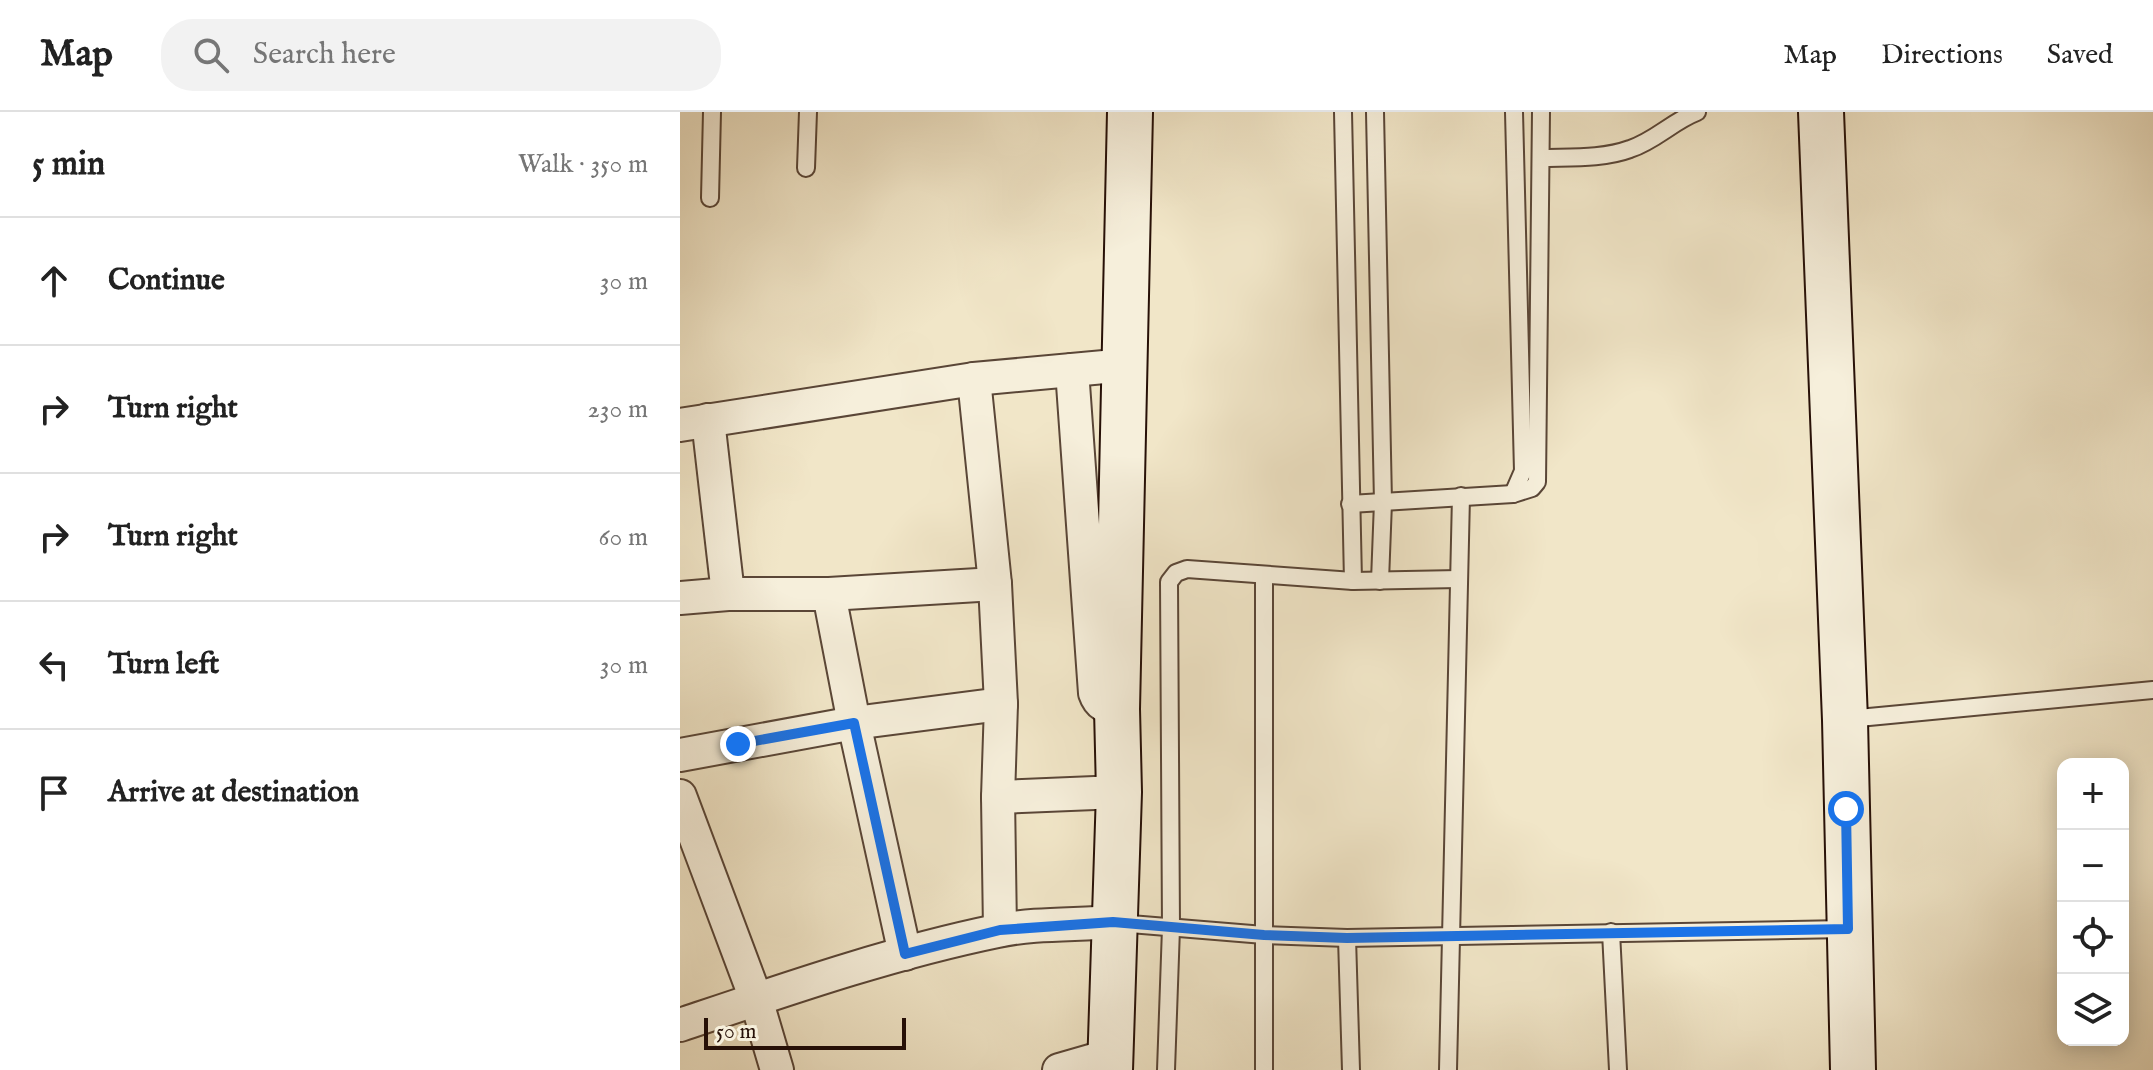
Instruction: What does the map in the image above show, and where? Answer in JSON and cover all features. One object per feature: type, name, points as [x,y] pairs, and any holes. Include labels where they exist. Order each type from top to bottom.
[{"type":"street","points":[[1059,1070],[1111,1063],[1119,792],[1117,709],[1130,112]]},
{"type":"street","points":[[1821,112],[1845,720],[1853,1070]]},
{"type":"street","points":[[728,594],[694,423],[974,379],[1126,365]]},
{"type":"street","points":[[1072,370],[1095,693],[1104,706],[1117,709]]},
{"type":"street","points":[[974,379],[995,584],[1001,704],[998,797],[1000,930]]},
{"type":"street","points":[[680,598],[728,594],[829,594],[995,584]]},
{"type":"street","points":[[829,594],[905,954]]},
{"type":"street","points":[[680,755],[854,723],[1001,704]]},
{"type":"street","points":[[998,797],[1119,792]]},
{"type":"street","points":[[680,796],[756,999],[777,1070]]},
{"type":"street","points":[[680,1025],[905,954],[1000,930],[1113,922]]},
{"type":"lane","points":[[710,198],[712,112]]},
{"type":"lane","points":[[806,168],[808,112]]},
{"type":"lane","points":[[1343,112],[1353,581]]},
{"type":"lane","points":[[1375,112],[1383,502],[1380,581]]},
{"type":"lane","points":[[1513,494],[1523,471],[1514,112]]},
{"type":"lane","points":[[1350,504],[1513,494],[1532,488],[1537,482],[1541,112]]},
{"type":"lane","points":[[1541,158],[1603,155],[1630,149],[1653,138],[1681,118],[1697,112]]},
{"type":"lane","points":[[1448,1070],[1461,496]]},
{"type":"lane","points":[[1166,1070],[1171,928],[1169,582],[1176,573],[1187,569],[1353,581],[1459,579]]},
{"type":"lane","points":[[1264,576],[1264,1070]]},
{"type":"lane","points":[[1845,720],[2153,690]]},
{"type":"lane","points":[[1113,922],[1264,935],[1347,938],[1848,929]]},
{"type":"lane","points":[[1611,932],[1618,1070]]},
{"type":"lane","points":[[1347,938],[1351,1070]]},
{"type":"route","points":[[738,744],[854,723],[905,954],[1000,930],[1113,922],[1264,935],[1347,938],[1848,929],[1846,809]]}]
